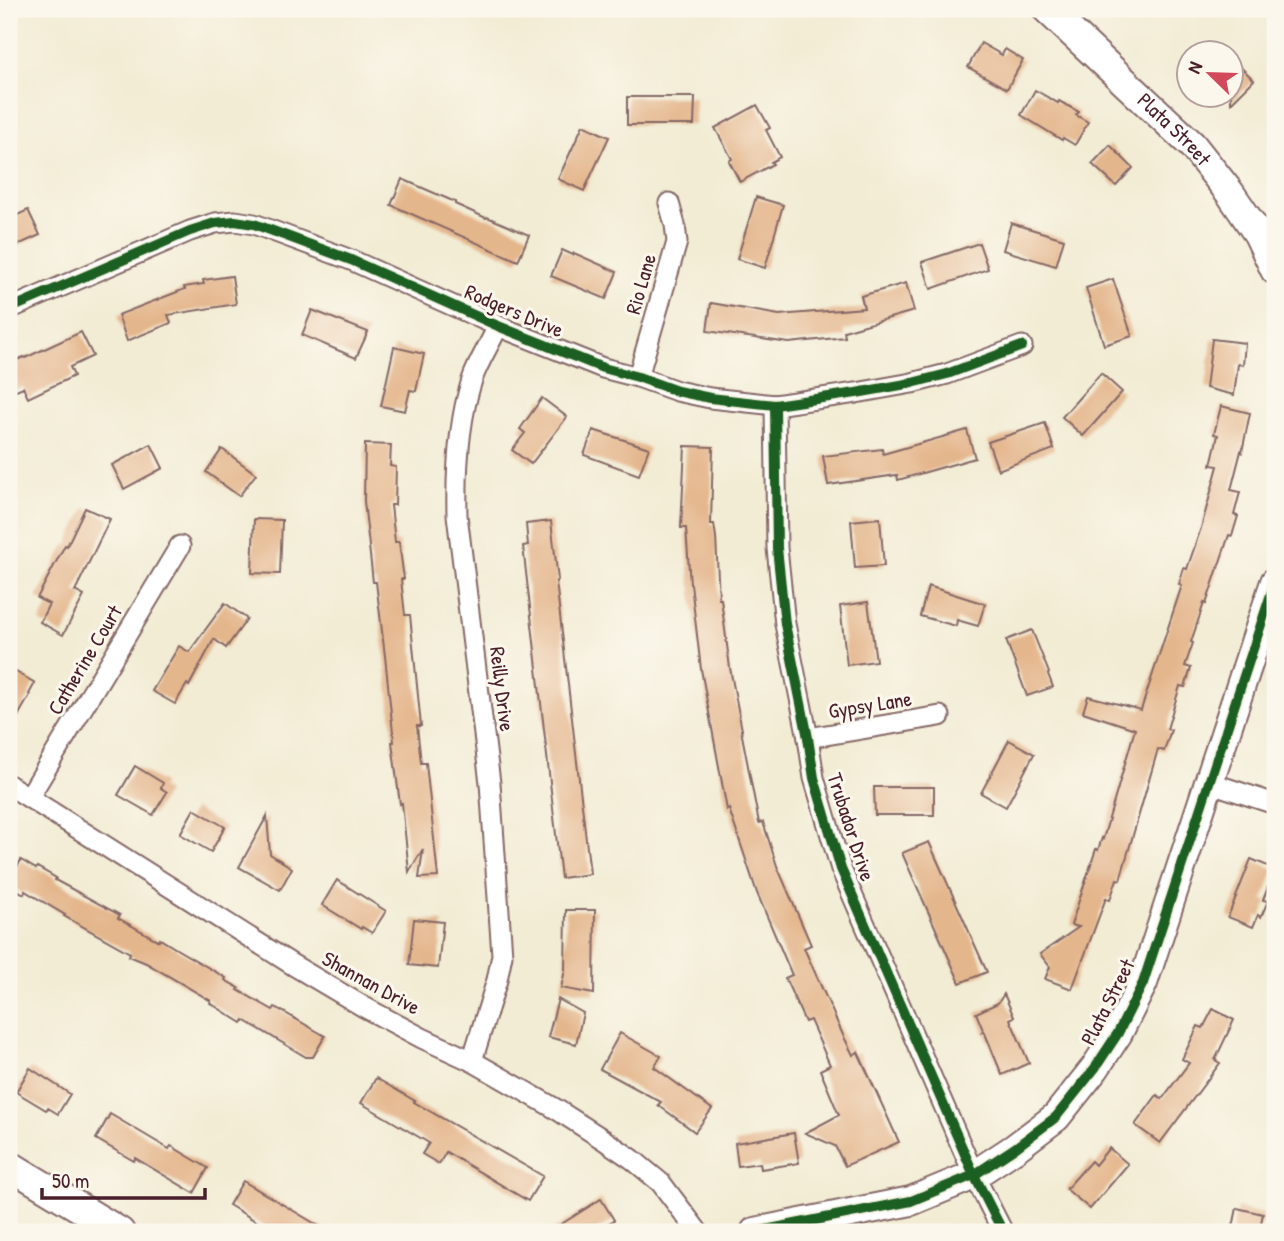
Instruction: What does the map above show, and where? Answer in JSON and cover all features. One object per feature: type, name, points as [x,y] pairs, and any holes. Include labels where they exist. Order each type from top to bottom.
[{"type":"street","name":"Plata Street","points":[[1047,9],[1192,145],[1230,192],[1258,234],[1275,270]]},
{"type":"street","name":"Rio Lane","points":[[638,377],[677,242],[669,203]]},
{"type":"street","name":"Rodgers Drive","points":[[9,309],[190,231],[215,223],[235,221],[254,224],[351,260],[498,326],[603,368],[677,391],[710,398],[775,405],[912,383],[947,374],[1022,346]]},
{"type":"street","name":"Reilly Drive","points":[[472,1060],[502,956],[491,783],[457,515],[456,480],[472,379],[498,326]]},
{"type":"street","name":"Trubador Drive","points":[[775,405],[778,548],[785,624],[814,778],[841,869],[974,1175],[1003,1232]]},
{"type":"street","name":"Catherine Court","points":[[29,797],[180,546]]},
{"type":"street","name":"Plata Street","points":[[755,1232],[911,1201],[974,1175],[1056,1117],[1095,1069],[1118,1033],[1143,984],[1275,582]]},
{"type":"street","name":"Gypsy Lane","points":[[808,738],[940,716]]},
{"type":"street","points":[[1208,782],[1275,804]]},
{"type":"street","name":"Shannan Drive","points":[[9,785],[293,965],[422,1038],[472,1060],[556,1109],[632,1159],[661,1183],[698,1232]]},
{"type":"street","points":[[9,1166],[120,1232]]},
{"type":"building","points":[[981,43],[1002,55],[1005,49],[1023,60],[1007,89],[968,67]]},
{"type":"building","points":[[1246,72],[1254,80],[1246,88]]},
{"type":"building","points":[[1035,90],[1079,112],[1076,115],[1088,122],[1075,145],[1021,115]]},
{"type":"building","points":[[627,97],[695,97],[694,125],[627,125]]},
{"type":"building","points":[[757,105],[770,128],[766,130],[780,157],[771,162],[773,164],[740,182],[729,161],[732,159],[715,128]]},
{"type":"building","points":[[583,125],[609,137],[584,191],[558,179]]},
{"type":"building","points":[[1110,145],[1133,168],[1116,186],[1092,164]]},
{"type":"building","points":[[402,179],[529,235],[518,261],[391,205]]},
{"type":"building","points":[[756,197],[783,205],[765,268],[737,259]]},
{"type":"building","points":[[28,210],[40,235],[9,249],[9,219]]},
{"type":"building","points":[[1011,223],[1064,239],[1056,266],[1003,250]]},
{"type":"building","points":[[979,243],[988,269],[931,289],[922,262]]},
{"type":"building","points":[[562,250],[617,272],[606,299],[551,276]]},
{"type":"building","points":[[232,276],[236,304],[168,315],[171,323],[127,341],[118,315],[185,289],[184,287],[204,284],[203,280]]},
{"type":"building","points":[[1113,279],[1132,336],[1104,345],[1086,288]]},
{"type":"building","points":[[906,283],[914,311],[844,331],[845,337],[789,343],[707,331],[711,303],[779,315],[864,308],[861,296]]},
{"type":"building","points":[[312,310],[368,332],[356,358],[302,335]]},
{"type":"building","points":[[81,332],[93,356],[70,367],[74,376],[28,398],[23,387],[9,393],[9,363]]},
{"type":"building","points":[[1212,339],[1245,343],[1243,365],[1238,364],[1234,395],[1206,388]]},
{"type":"building","points":[[394,347],[424,354],[416,391],[410,390],[405,411],[381,406]]},
{"type":"building","points":[[1101,373],[1122,392],[1083,436],[1062,417]]},
{"type":"building","points":[[542,398],[567,417],[531,464],[512,450],[525,433],[520,429]]},
{"type":"building","points":[[1221,406],[1250,413],[1231,490],[1240,492],[1234,515],[1238,516],[1191,642],[1193,643],[1185,666],[1191,668],[1185,687],[1180,686],[1167,729],[1171,730],[1164,751],[1158,749],[1120,880],[1117,879],[1110,900],[1106,898],[1072,989],[1045,979],[1050,967],[1040,954],[1079,927],[1071,925],[1096,849],[1098,850],[1103,839],[1135,729],[1083,712],[1088,696],[1141,710],[1182,585],[1179,584],[1184,568],[1187,569],[1201,528],[1218,466],[1211,465],[1218,435],[1214,434]]},
{"type":"building","points":[[1045,423],[1054,449],[998,470],[988,442]]},
{"type":"building","points":[[593,430],[649,448],[639,475],[584,455]]},
{"type":"building","points":[[967,430],[975,458],[898,480],[897,475],[828,485],[823,456],[882,449],[883,454]]},
{"type":"building","points":[[151,444],[163,468],[124,489],[112,465]]},
{"type":"building","points":[[365,444],[391,445],[390,466],[396,467],[395,505],[391,505],[395,542],[399,542],[404,579],[401,579],[405,615],[410,615],[421,726],[417,726],[421,763],[426,763],[438,877],[419,878],[423,849],[409,872],[392,742],[385,656],[364,501]]},
{"type":"building","points":[[685,446],[713,447],[711,524],[714,524],[716,537],[719,599],[759,823],[763,822],[777,866],[811,945],[804,948],[843,1035],[853,1055],[858,1052],[899,1142],[845,1166],[835,1146],[805,1133],[839,1115],[820,1070],[830,1065],[810,1020],[805,1022],[785,978],[792,975],[757,893],[729,809],[727,810],[701,669],[686,528],[681,528]]},
{"type":"building","points":[[222,449],[256,474],[239,496],[206,472]]},
{"type":"building","points":[[85,508],[110,519],[75,591],[84,596],[63,635],[40,622],[49,604],[37,598]]},
{"type":"building","points":[[880,518],[884,566],[855,568],[851,521]]},
{"type":"building","points":[[254,519],[282,520],[280,574],[252,573]]},
{"type":"building","points":[[551,521],[590,874],[561,878],[523,546],[528,545],[526,524]]},
{"type":"building","points":[[928,586],[985,604],[978,626],[957,620],[956,626],[920,616]]},
{"type":"building","points":[[868,602],[876,661],[847,665],[840,606]]},
{"type":"building","points":[[225,603],[247,619],[226,648],[214,639],[189,686],[187,684],[175,704],[152,691],[179,646],[189,652]]},
{"type":"building","points":[[1032,630],[1053,687],[1027,696],[1006,640]]},
{"type":"building","points":[[9,668],[35,683],[9,732]]},
{"type":"building","points":[[1009,740],[1034,754],[1006,807],[981,793]]},
{"type":"building","points":[[135,766],[163,783],[161,788],[167,792],[153,815],[118,795]]},
{"type":"building","points":[[874,787],[934,787],[934,815],[875,815]]},
{"type":"building","points":[[194,809],[225,827],[211,852],[180,834]]},
{"type":"building","points":[[267,816],[270,854],[292,868],[280,890],[239,867]]},
{"type":"building","points":[[929,842],[987,972],[960,983],[902,853]]},
{"type":"building","points":[[1251,859],[1275,869],[1263,900],[1268,901],[1253,927],[1228,917]]},
{"type":"building","points":[[21,860],[226,978],[225,980],[239,988],[238,990],[273,1010],[275,1007],[325,1036],[313,1057],[306,1057],[244,1020],[242,1023],[210,1003],[211,1001],[129,956],[130,953],[25,891],[24,894],[9,885]]},
{"type":"building","points":[[337,880],[386,911],[372,933],[322,905]]},
{"type":"building","points":[[566,910],[595,910],[594,994],[561,988],[565,970]]},
{"type":"building","points":[[414,919],[443,922],[438,968],[409,965]]},
{"type":"building","points":[[1004,994],[1014,1017],[1010,1019],[1029,1063],[1002,1075],[976,1013],[998,1003]]},
{"type":"building","points":[[558,999],[583,1013],[576,1044],[548,1037]]},
{"type":"building","points":[[1213,1009],[1234,1020],[1215,1060],[1220,1063],[1160,1143],[1135,1125],[1157,1095],[1162,1099],[1189,1063],[1182,1059],[1198,1026],[1203,1028]]},
{"type":"building","points":[[620,1033],[661,1056],[654,1067],[712,1109],[695,1132],[658,1105],[661,1102],[600,1069]]},
{"type":"building","points":[[30,1068],[70,1094],[58,1114],[16,1092]]},
{"type":"building","points":[[376,1078],[543,1176],[528,1201],[446,1152],[439,1164],[422,1154],[429,1143],[361,1103]]},
{"type":"building","points":[[110,1114],[169,1149],[171,1146],[208,1168],[194,1193],[135,1158],[134,1161],[96,1139]]},
{"type":"building","points":[[794,1133],[799,1163],[761,1169],[760,1163],[738,1166],[735,1143]]},
{"type":"building","points":[[1109,1148],[1128,1164],[1090,1209],[1066,1189],[1091,1161],[1095,1165]]},
{"type":"building","points":[[243,1181],[329,1232],[274,1232],[229,1205]]},
{"type":"building","points":[[601,1199],[614,1220],[593,1232],[549,1232]]},
{"type":"building","points":[[1237,1208],[1263,1214],[1259,1232],[1232,1232]]},
{"type":"cycle path","points":[[9,309],[190,231],[215,223],[235,221],[254,224],[351,260],[498,326],[603,368],[677,391],[710,398],[775,405],[856,393],[947,374],[1022,346]]},
{"type":"cycle path","points":[[775,405],[777,548],[785,624],[814,778],[841,869],[974,1175],[1003,1232]]},
{"type":"cycle path","points":[[755,1232],[911,1201],[974,1175],[1056,1117],[1095,1068],[1118,1033],[1143,983],[1275,582]]}]
